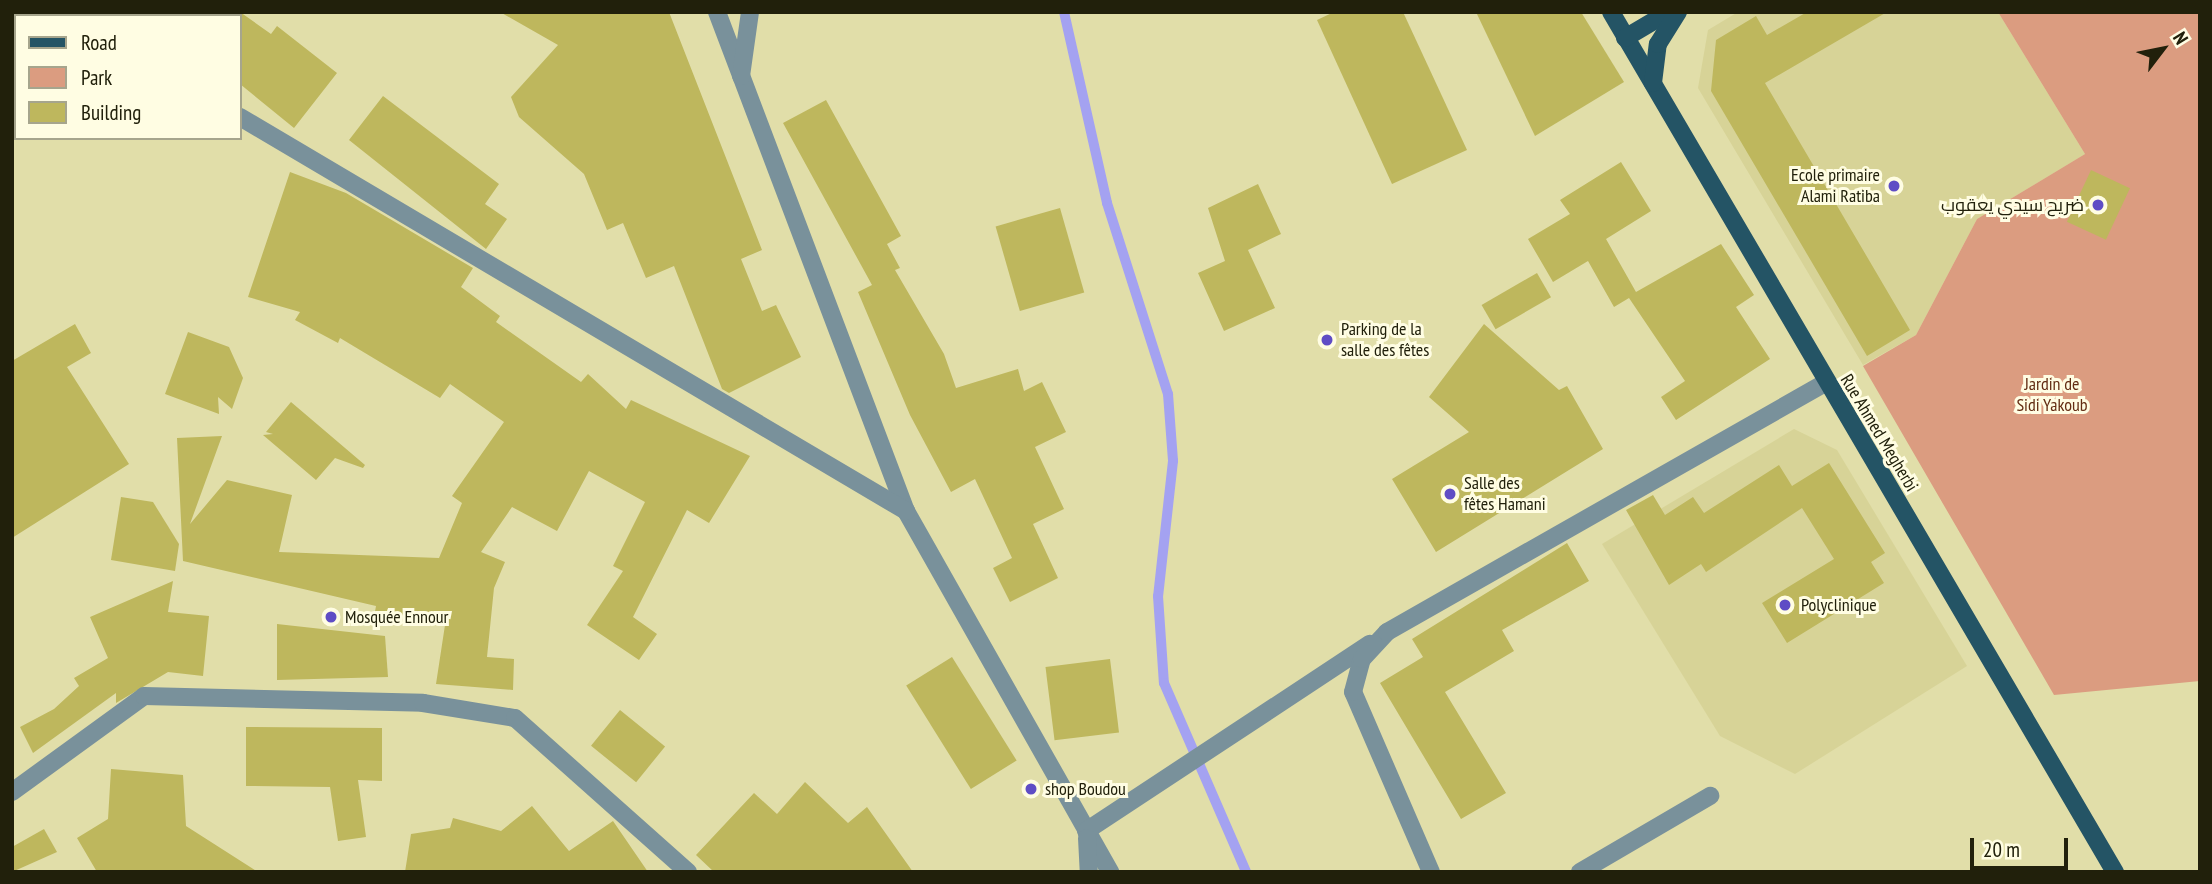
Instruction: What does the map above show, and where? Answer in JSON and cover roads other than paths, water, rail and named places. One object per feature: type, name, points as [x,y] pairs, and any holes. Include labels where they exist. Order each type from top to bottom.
[{"type":"main road","name":"Rue Ahmed Megherbi","points":[[1611,12],[1825,383],[2115,872]]},
{"type":"main road","points":[[1625,38],[1669,12]]},
{"type":"main road","points":[[1653,86],[1658,44],[1678,12]]},
{"type":"street","points":[[717,12],[906,511],[1110,872]]},
{"type":"street","points":[[741,76],[750,12]]},
{"type":"street","points":[[242,118],[906,511]]},
{"type":"street","points":[[1086,831],[1154,783],[1387,632],[1825,383]]},
{"type":"street","points":[[1387,632],[1362,659],[1353,692],[1431,872]]},
{"type":"street","points":[[12,792],[144,696],[423,703],[515,718],[688,872]]},
{"type":"street","points":[[1580,872],[1710,796]]},
{"type":"street","points":[[1086,831],[1089,872]]},
{"type":"waterway","points":[[1064,12],[1107,203],[1168,394],[1173,461],[1158,596],[1164,683],[1246,872]]},
{"type":"place","name":"Ecole primaire Alami Ratiba","points":[[1894,186]]},
{"type":"place","name":"ضريح سيدي يعقوب","points":[[2098,205]]},
{"type":"place","name":"Parking de la salle des fêtes","points":[[1327,340]]},
{"type":"place","name":"Salle des fêtes Hamani","points":[[1450,494]]},
{"type":"place","name":"Polyclinique","points":[[1785,605]]},
{"type":"place","name":"Mosquée Ennour","points":[[331,617]]},
{"type":"place","name":"shop Boudou","points":[[1031,789]]},
{"type":"park label","name":"Jardin de Sidi Yakoub","points":[[2052,395]]}]
